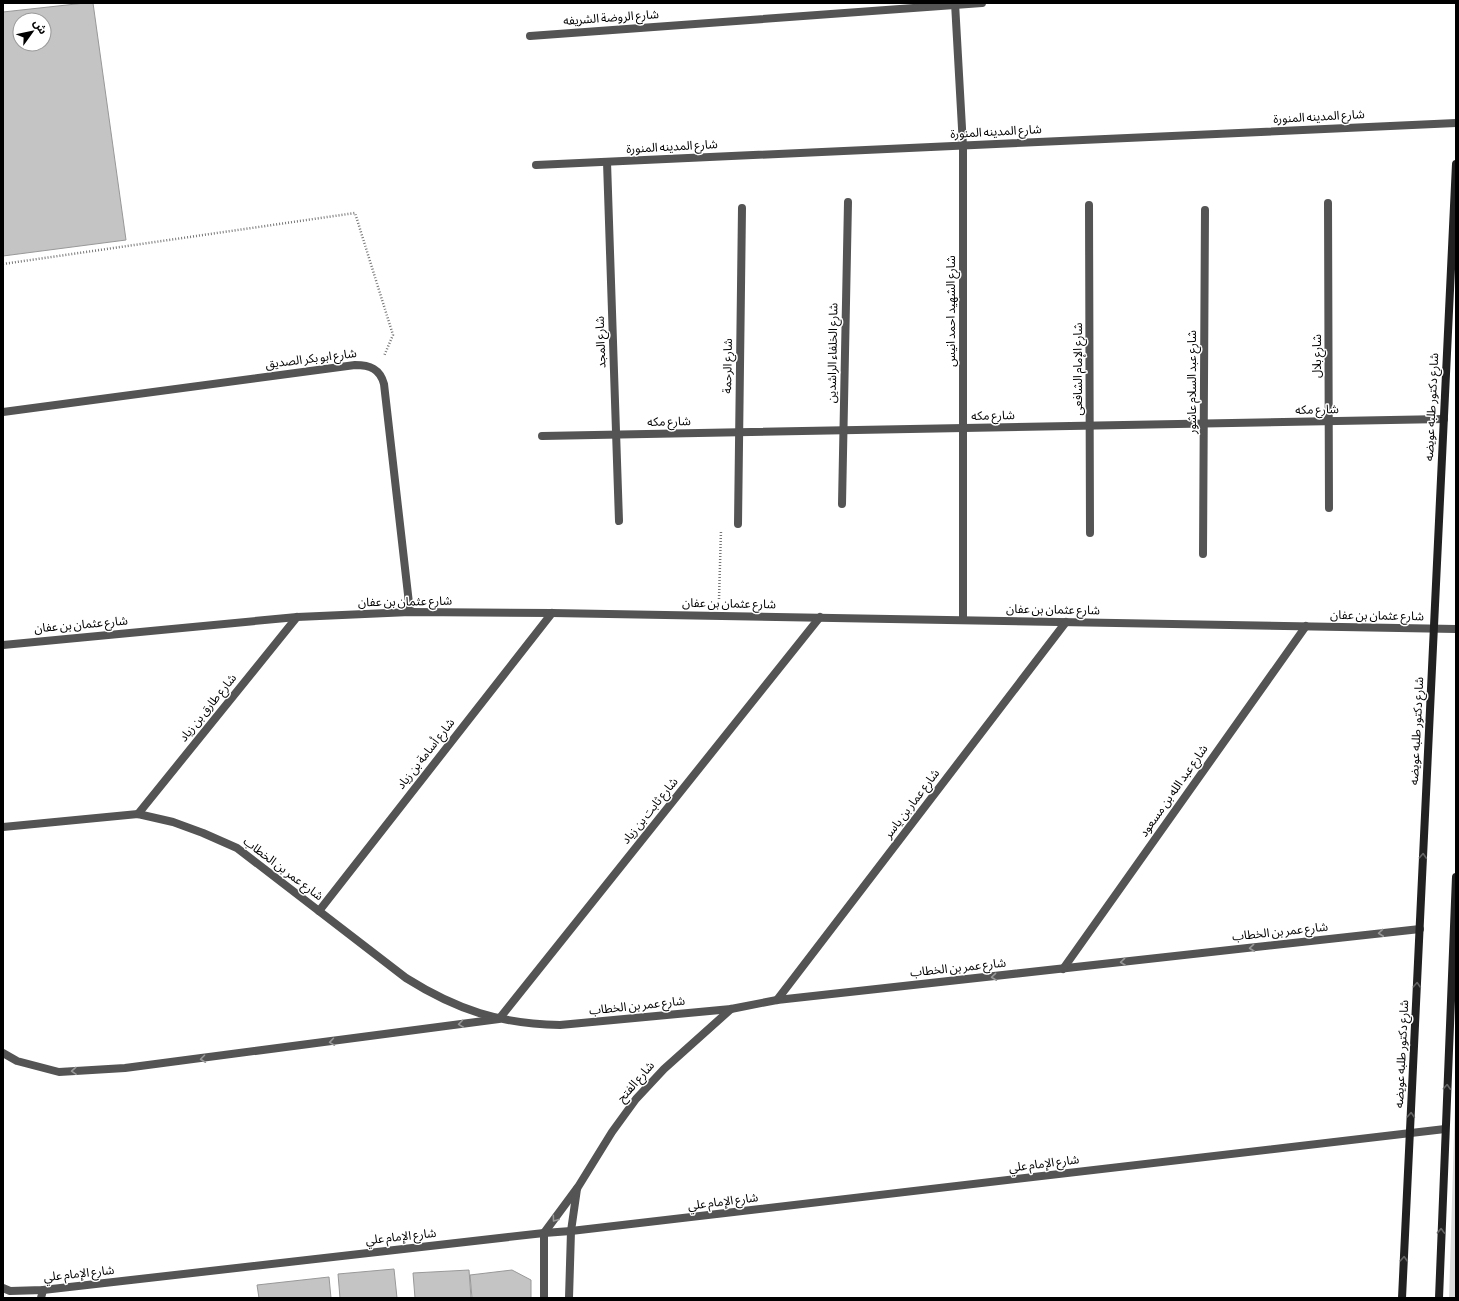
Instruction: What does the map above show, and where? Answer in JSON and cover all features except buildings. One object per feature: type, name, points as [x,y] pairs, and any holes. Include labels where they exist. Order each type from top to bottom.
[{"type":"street","name":"شارع الروضة الشريفه","points":[[530,36],[982,3]]},
{"type":"street","name":"شارع الشهيد احمد انيس","points":[[955,4],[963,146],[963,620]]},
{"type":"street","name":"شارع المدينه المنورة","points":[[536,165],[1456,123]]},
{"type":"street","name":"شارع المجد","points":[[607,162],[619,522]]},
{"type":"street","name":"شارع دكتور طلبه عويضه","points":[[1402,1298],[1456,164]]},
{"type":"street","name":"شارع الخلفاء الراشدين","points":[[842,504],[848,202]]},
{"type":"street","name":"شارع بلال","points":[[1328,203],[1329,508]]},
{"type":"street","name":"شارع الإمام الشافعى","points":[[1089,205],[1090,533]]},
{"type":"street","name":"شارع الرحمة","points":[[738,524],[742,208]]},
{"type":"street","name":"شارع عبد السلام عاشور","points":[[1203,554],[1205,210]]},
{"type":"street","name":"شارع ابو بكر الصديق","points":[[3,412],[355,365],[371,366],[377,371]]},
{"type":"street","points":[[377,371],[382,377],[384,384],[410,612]]},
{"type":"street","name":"شارع مكه","points":[[542,436],[1444,420]]},
{"type":"street","name":"شارع عثمان بن عفان","points":[[3,644],[297,617],[410,612],[820,617],[1456,629]]},
{"type":"street","name":"شارع أسامة بن زياد","points":[[320,911],[552,613]]},
{"type":"street","name":"شارع طارق بن زياد","points":[[138,814],[297,617]]},
{"type":"street","name":"شارع ثابت بن زياد","points":[[499,1019],[820,617]]},
{"type":"street","name":"شارع عمار بن ياسر","points":[[777,1000],[1066,622]]},
{"type":"street","name":"شارع عبد الله بن مسعود","points":[[1063,969],[1306,626]]},
{"type":"street","name":"شارع عمر بن الخطاب","points":[[3,827],[138,814],[173,822],[203,833],[237,848],[406,978],[428,992],[474,1012],[519,1023],[560,1025],[731,1009],[777,1000],[1420,929]]},
{"type":"street","points":[[1439,1298],[1456,877]]},
{"type":"street","name":"شارع الفتح","points":[[544,1233],[578,1187],[612,1132],[636,1099],[664,1069],[731,1009]]},
{"type":"street","name":"شارع عمر بن الخطاب","points":[[3,1053],[17,1061],[59,1072],[125,1068],[499,1019]]},
{"type":"street","name":"شارع الإمام علي","points":[[3,1288],[10,1291],[42,1294],[544,1233],[1445,1129]]},
{"type":"street","name":"شارع الفتح","points":[[569,1298],[571,1231],[578,1187]]},
{"type":"street","points":[[544,1233],[544,1298]]},
{"type":"path","points":[[3,264],[355,213],[393,335],[377,371]]},
{"type":"path","points":[[719,616],[721,528],[738,524]]},
{"type":"shaded area","points":[[1456,1071],[1456,1298],[1449,1298]]}]
